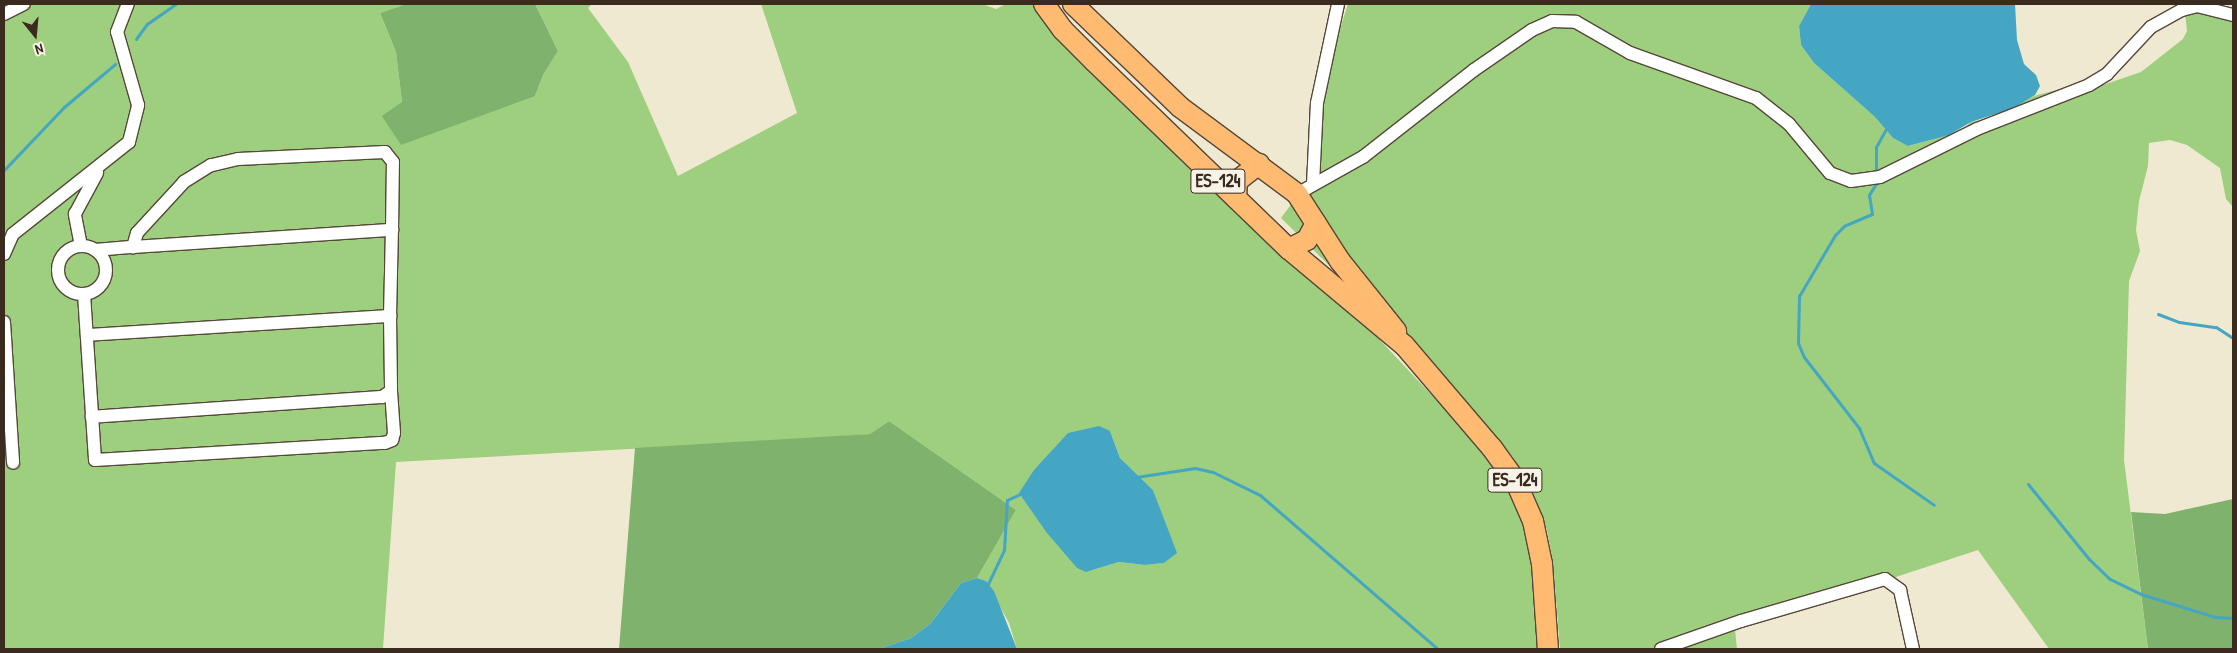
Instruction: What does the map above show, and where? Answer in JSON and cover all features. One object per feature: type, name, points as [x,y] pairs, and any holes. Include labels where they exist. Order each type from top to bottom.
[{"type":"main road","name":"ES-124","points":[[1044,4],[1063,30],[1094,62],[1289,249],[1404,345],[1464,413],[1515,480],[1533,521],[1542,564],[1548,649]]},
{"type":"main road","name":"ES-124","points":[[1073,4],[1180,107],[1258,164],[1305,189],[1316,223],[1340,261],[1385,314],[1404,345]]},
{"type":"main road","points":[[1236,198],[1237,181],[1258,164]]},
{"type":"main road","points":[[1289,249],[1307,240],[1316,223]]},
{"type":"street","points":[[4,14],[24,4]]},
{"type":"street","points":[[4,254],[13,234],[99,168],[129,142],[138,105],[117,32],[128,4]]},
{"type":"street","points":[[1305,189],[1317,103],[1338,4]]},
{"type":"street","points":[[1305,189],[1374,149],[1474,70],[1532,30],[1552,21],[1576,22],[1630,53],[1756,98],[1789,124],[1830,173],[1851,181],[1880,177],[1977,129],[2089,85],[2107,74],[2151,27],[2182,10],[2197,6],[2233,15]]},
{"type":"street","points":[[84,294],[95,460],[386,443],[392,440],[394,433],[390,391],[390,316],[393,162],[385,152],[257,158],[211,165],[184,182],[137,234],[133,247]]},
{"type":"street","points":[[81,246],[75,214],[99,168]]},
{"type":"street","points":[[95,250],[105,262],[106,276],[98,289],[84,294],[64,286],[58,272],[67,252],[81,246],[95,250],[392,230]]},
{"type":"street","points":[[87,334],[390,316]]},
{"type":"street","points":[[4,322],[13,463]]},
{"type":"street","points":[[92,417],[370,399],[390,391]]},
{"type":"street","points":[[1662,649],[1741,621],[1885,579],[1900,590],[1913,649]]},
{"type":"green space","points":[[4,4],[406,4],[380,13],[396,52],[402,102],[535,96],[543,75],[558,51],[535,4],[592,4],[588,8],[628,62],[678,176],[797,113],[761,4],[982,4],[996,9],[1006,4],[1039,4],[1378,338],[1487,454],[1505,479],[1529,535],[1542,649],[1017,649],[1009,623],[986,581],[977,578],[1016,510],[889,421],[870,434],[396,462],[383,649],[4,649]],"holes":[[[1110,431],[1120,458],[1153,490],[1176,553],[1164,563],[1145,565],[1119,562],[1093,570],[1077,568],[1019,493],[1061,441]]]},
{"type":"green space","points":[[406,4],[535,4],[558,51],[543,75],[535,96],[401,145],[382,116],[402,102],[396,52],[380,13]]},
{"type":"green space","points":[[1348,4],[1811,4],[1799,26],[1801,45],[1814,63],[1875,117],[1893,138],[1909,146],[1961,131],[1971,122],[1990,118],[2034,96],[2067,87],[2097,87],[2141,72],[2183,39],[2187,31],[2184,4],[2233,18],[2233,207],[2226,199],[2220,168],[2187,145],[2170,140],[2149,143],[2148,166],[2139,201],[2136,230],[2140,251],[2129,281],[2124,460],[2148,649],[2049,649],[1978,550],[1735,630],[1737,649],[1560,649],[1553,562],[1547,530],[1530,485],[1513,457],[1450,385],[1281,218],[1306,184],[1316,103]]},
{"type":"green space","points":[[889,421],[1016,510],[977,578],[961,583],[930,624],[911,638],[879,649],[619,649],[635,448],[870,434]]},
{"type":"green space","points":[[2233,499],[2233,649],[2148,649],[2131,512],[2165,514]]},
{"type":"water","points":[[1811,4],[2015,4],[2017,40],[2024,64],[2036,75],[2040,86],[2035,95],[2014,108],[1971,122],[1949,135],[1908,146],[1893,138],[1875,117],[1814,63],[1801,45],[1799,26]]},
{"type":"water","points":[[1099,426],[1110,431],[1120,458],[1153,490],[1177,553],[1164,563],[1145,565],[1119,562],[1086,572],[1077,568],[1047,533],[1019,493],[1034,470],[1068,433]]},
{"type":"water","points":[[977,578],[986,581],[994,591],[1017,649],[879,649],[911,638],[930,624],[961,583]]},
{"type":"waterway","points":[[136,39],[147,24],[176,4]]},
{"type":"waterway","points":[[4,170],[64,107],[115,64]]},
{"type":"waterway","points":[[1876,175],[1876,147],[1887,127]]},
{"type":"waterway","points":[[1877,182],[1869,195],[1872,214],[1844,226],[1835,235],[1799,296],[1798,343],[1804,357],[1859,428],[1874,463],[1934,505]]},
{"type":"waterway","points":[[2158,314],[2179,322],[2216,327],[2233,338]]},
{"type":"waterway","points":[[1136,477],[1195,468],[1213,472],[1260,495],[1438,649]]},
{"type":"waterway","points":[[2028,484],[2089,559],[2110,579],[2141,594],[2215,617],[2233,618]]},
{"type":"waterway","points":[[986,588],[1004,550],[1007,500],[1022,493]]}]
